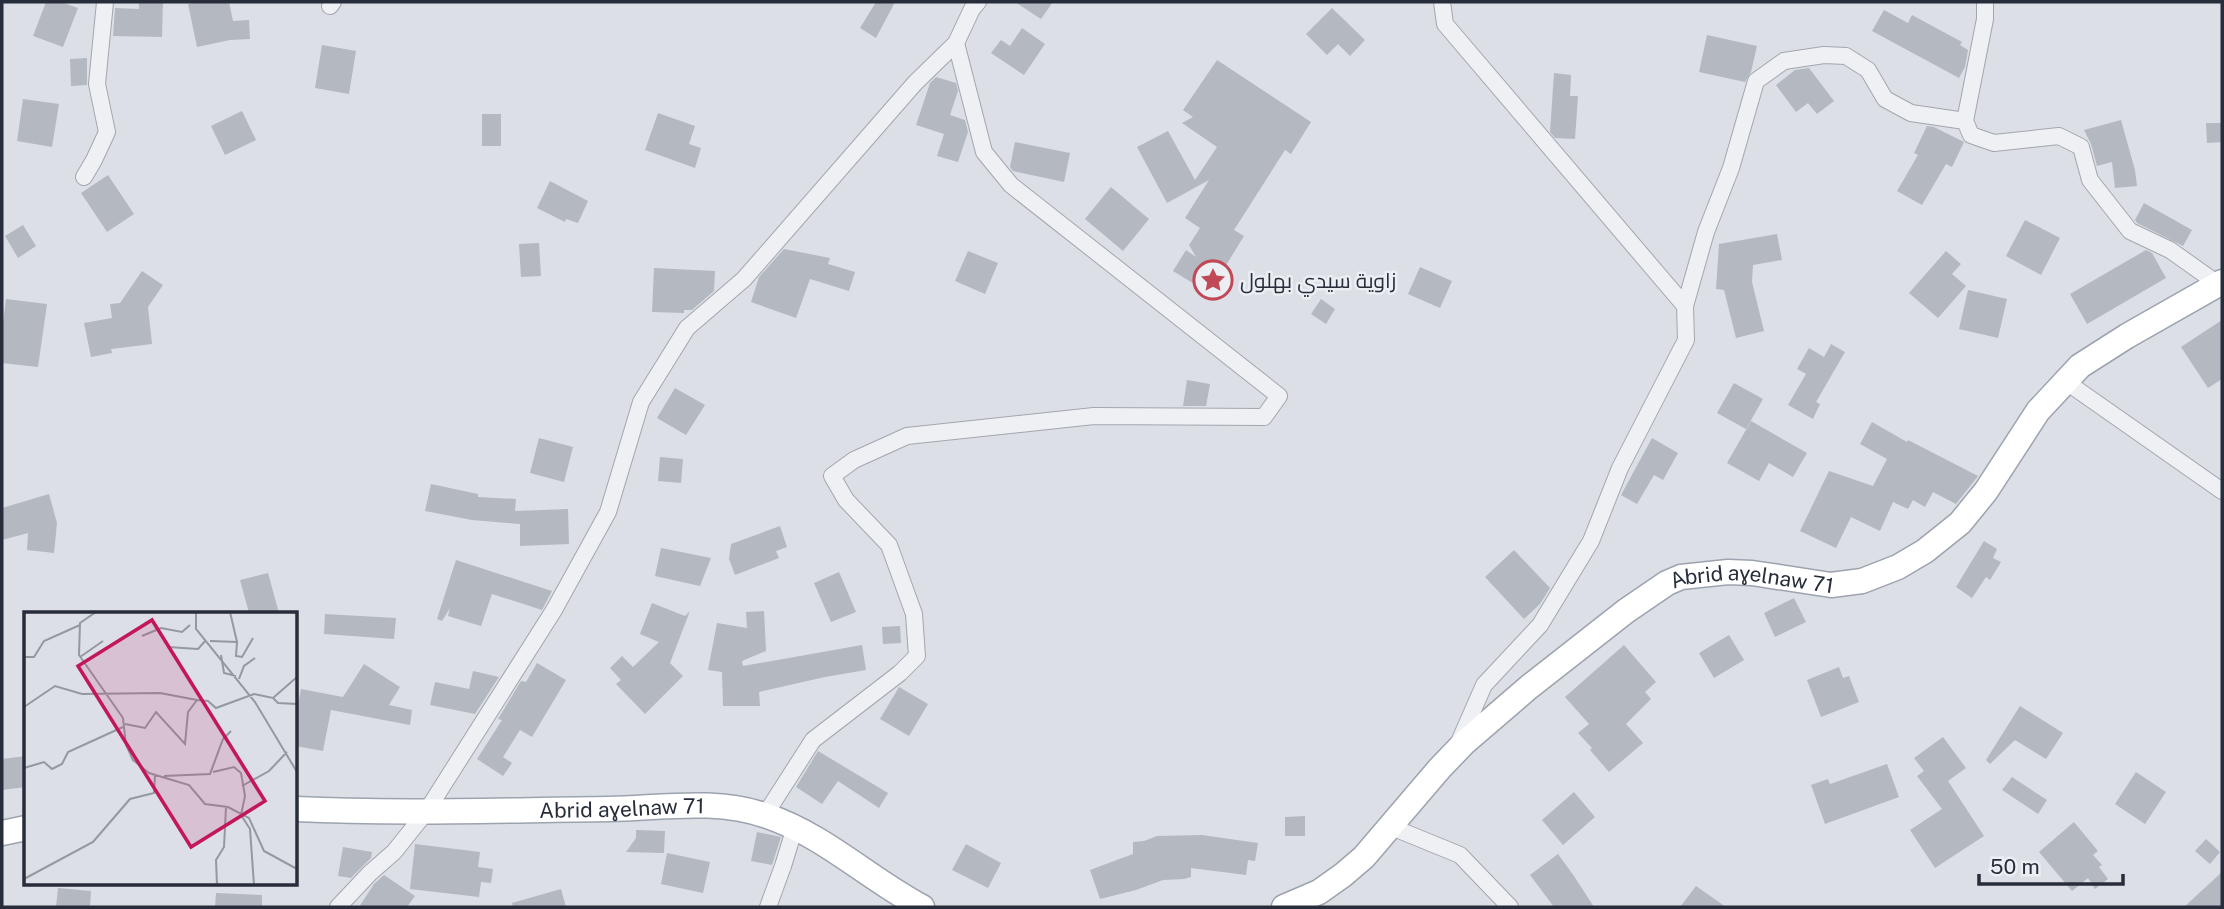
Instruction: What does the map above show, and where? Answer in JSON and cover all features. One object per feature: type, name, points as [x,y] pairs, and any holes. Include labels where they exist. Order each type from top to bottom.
[{"type":"main road","name":"Abrid aɣelnaw 71","points":[[1284,907],[1319,892],[1343,876],[1364,857],[1453,754],[1529,687],[1648,594],[1667,583],[1681,577],[1728,572],[1831,585],[1862,580],[1898,567],[1925,551],[1960,523],[1986,491],[2038,411],[2080,366],[2221,283]]},
{"type":"main road","name":"Abrid aɣelnaw 71","points":[[298,809],[376,813],[707,805],[765,815],[795,827],[922,907]]},
{"type":"main road","points":[[2,833],[24,828]]},
{"type":"street","points":[[84,177],[107,132],[97,84],[105,2]]},
{"type":"street","points":[[338,907],[394,852],[426,811],[554,610],[608,512],[641,402],[687,328],[744,279],[915,83],[956,43],[978,2]]},
{"type":"street","points":[[1441,2],[1445,24],[1685,306]]},
{"type":"street","points":[[1985,2],[1985,19],[1965,121],[1971,135],[1994,143],[2059,136],[2081,147],[2090,180],[2130,230],[2170,250],[2221,283]]},
{"type":"street","points":[[765,815],[813,740],[900,673],[917,656],[914,614],[889,545],[846,500],[832,476],[854,460],[907,436],[1094,416],[1264,417],[1279,396],[1011,185],[984,152],[956,43]]},
{"type":"street","points":[[1453,754],[1484,685],[1540,625],[1591,541],[1620,468],[1686,340],[1685,306],[1706,232],[1731,168],[1756,81],[1784,61],[1824,55],[1846,56],[1868,70],[1885,99],[1911,113],[1965,121]]},
{"type":"street","points":[[2066,381],[2222,491]]},
{"type":"street","points":[[1389,826],[1460,855],[1510,907]]},
{"type":"street","points":[[768,907],[795,827]]},
{"type":"building","points":[[46,2],[61,2],[78,8],[63,47],[33,36]]},
{"type":"building","points":[[139,2],[163,2],[162,37],[113,36],[115,8],[139,9]]},
{"type":"building","points":[[229,2],[233,21],[249,20],[250,39],[197,47],[188,4]]},
{"type":"building","points":[[876,2],[895,2],[876,38],[860,28]]},
{"type":"building","points":[[1015,2],[1053,2],[1041,19]]},
{"type":"building","points":[[1332,8],[1365,40],[1350,56],[1338,44],[1327,55],[1306,34]]},
{"type":"building","points":[[1884,10],[1908,23],[1912,15],[1962,42],[1960,45],[1968,50],[1965,67],[1959,78],[1872,31]]},
{"type":"building","points":[[1022,28],[1045,44],[1024,75],[991,53],[1001,40],[1010,46]]},
{"type":"building","points":[[1707,35],[1757,46],[1751,72],[1745,82],[1699,72]]},
{"type":"building","points":[[322,45],[356,51],[349,94],[315,88]]},
{"type":"building","points":[[87,58],[87,85],[71,86],[70,59]]},
{"type":"building","points":[[1217,60],[1311,122],[1291,154],[1285,150],[1234,230],[1244,236],[1209,293],[1173,271],[1186,250],[1196,257],[1189,245],[1200,228],[1185,218],[1209,180],[1167,203],[1137,147],[1168,131],[1195,180],[1217,147],[1182,123],[1193,117],[1183,110]]},
{"type":"building","points":[[1809,68],[1834,101],[1817,114],[1808,103],[1796,112],[1776,85],[1795,70]]},
{"type":"building","points":[[1554,73],[1571,75],[1570,96],[1578,96],[1575,139],[1555,138],[1550,132]]},
{"type":"building","points":[[936,77],[956,83],[958,91],[950,115],[965,120],[968,132],[958,162],[937,156],[944,134],[916,125],[930,83]]},
{"type":"building","points":[[23,99],[59,104],[52,147],[17,141]]},
{"type":"building","points":[[242,111],[256,140],[225,155],[211,126]]},
{"type":"building","points":[[658,113],[695,126],[689,144],[701,148],[695,168],[645,150]]},
{"type":"building","points":[[482,114],[501,114],[501,146],[482,146]]},
{"type":"building","points":[[2121,120],[2137,186],[2115,188],[2112,162],[2097,166],[2084,130]]},
{"type":"building","points":[[2206,123],[2222,123],[2222,142],[2207,143]]},
{"type":"building","points":[[1927,126],[1964,142],[1952,167],[1946,164],[1922,205],[1897,191],[1918,155],[1914,153]]},
{"type":"building","points":[[1015,142],[1070,153],[1064,182],[1013,171],[1010,167]]},
{"type":"building","points":[[108,175],[134,214],[107,232],[81,193]]},
{"type":"building","points":[[550,181],[588,201],[578,223],[566,219],[565,222],[537,208]]},
{"type":"building","points":[[1111,187],[1149,219],[1123,251],[1085,219]]},
{"type":"building","points":[[2144,203],[2192,230],[2183,246],[2137,223],[2135,220]]},
{"type":"building","points":[[2025,220],[2060,238],[2041,275],[2006,256]]},
{"type":"building","points":[[23,225],[36,246],[18,258],[5,236]]},
{"type":"building","points":[[1777,234],[1782,260],[1753,265],[1752,282],[1764,331],[1736,338],[1724,290],[1716,289],[1719,244]]},
{"type":"building","points":[[539,243],[541,276],[521,277],[519,244]]},
{"type":"building","points":[[784,249],[830,258],[828,264],[855,272],[849,291],[810,279],[796,318],[751,302],[759,277]]},
{"type":"building","points":[[2146,250],[2152,253],[2166,278],[2087,324],[2070,294]]},
{"type":"building","points":[[968,251],[998,263],[985,294],[955,281]]},
{"type":"building","points":[[1946,251],[1961,264],[1952,274],[1966,286],[1938,318],[1909,293]]},
{"type":"building","points":[[1420,267],[1452,281],[1440,308],[1408,294]]},
{"type":"building","points":[[654,268],[715,271],[714,291],[692,310],[684,310],[684,313],[652,312]]},
{"type":"building","points":[[142,271],[163,285],[148,307],[152,344],[111,349],[112,353],[91,357],[84,323],[112,318],[110,304],[120,303]]},
{"type":"building","points":[[1968,290],[2007,299],[1998,338],[1959,329]]},
{"type":"building","points":[[6,299],[47,304],[38,367],[2,363]]},
{"type":"building","points":[[1321,299],[1335,309],[1326,324],[1311,314]]},
{"type":"building","points":[[2222,320],[2222,379],[2208,388],[2181,347]]},
{"type":"building","points":[[1831,344],[1845,352],[1816,402],[1820,404],[1813,419],[1788,405],[1806,374],[1797,369],[1809,348],[1824,357]]},
{"type":"building","points":[[1187,380],[1210,384],[1206,406],[1183,406]]},
{"type":"building","points":[[1734,383],[1763,399],[1746,429],[1717,413]]},
{"type":"building","points":[[675,388],[705,405],[686,435],[657,418]]},
{"type":"building","points":[[1751,421],[1807,453],[1793,477],[1769,463],[1759,481],[1727,463]]},
{"type":"building","points":[[1872,422],[1978,476],[1956,504],[1933,492],[1925,507],[1913,500],[1908,509],[1893,502],[1880,531],[1851,517],[1836,548],[1800,531],[1829,471],[1873,486],[1887,459],[1860,444]]},
{"type":"building","points":[[539,438],[573,447],[564,482],[530,473]]},
{"type":"building","points":[[1652,438],[1678,453],[1663,480],[1654,475],[1637,504],[1621,495]]},
{"type":"building","points":[[660,457],[683,459],[681,483],[658,481]]},
{"type":"building","points":[[431,484],[478,494],[478,497],[516,499],[515,511],[568,509],[569,544],[520,546],[520,524],[472,520],[425,511]]},
{"type":"building","points":[[49,494],[57,523],[54,553],[27,550],[28,533],[2,540],[2,508]]},
{"type":"building","points":[[780,526],[787,547],[776,551],[779,558],[735,575],[729,559],[731,544]]},
{"type":"building","points":[[1984,541],[1997,549],[1993,558],[2001,562],[1990,580],[1986,577],[1972,598],[1956,587]]},
{"type":"building","points":[[661,548],[711,558],[700,586],[655,576]]},
{"type":"building","points":[[1514,550],[1550,588],[1540,604],[1524,619],[1485,577]]},
{"type":"building","points":[[456,560],[552,591],[542,610],[492,594],[481,626],[448,616],[450,608],[442,621],[437,619]]},
{"type":"building","points":[[839,572],[856,612],[831,622],[814,583]]},
{"type":"building","points":[[268,573],[279,612],[249,612],[240,580]]},
{"type":"building","points":[[1794,598],[1806,622],[1775,637],[1764,613]]},
{"type":"building","points":[[652,603],[685,616],[690,611],[670,663],[683,676],[645,714],[616,684],[621,680],[610,668],[622,656],[633,667],[659,642],[640,634]]},
{"type":"building","points":[[764,611],[766,651],[742,661],[743,666],[862,645],[866,670],[759,692],[760,706],[723,706],[722,672],[708,670],[717,623],[747,628],[746,612]]},
{"type":"building","points":[[325,614],[396,618],[394,639],[324,634]]},
{"type":"building","points":[[900,626],[901,643],[883,644],[882,627]]},
{"type":"building","points":[[1729,635],[1744,660],[1714,678],[1699,653]]},
{"type":"building","points":[[1624,645],[1656,682],[1645,692],[1651,699],[1626,724],[1643,743],[1609,772],[1578,733],[1589,724],[1565,697]]},
{"type":"building","points":[[537,663],[566,680],[532,737],[520,730],[503,757],[512,763],[503,776],[477,759],[502,720],[498,719],[521,681],[526,682]]},
{"type":"building","points":[[364,664],[400,687],[389,705],[412,710],[410,725],[331,710],[323,751],[298,746],[298,705],[301,689],[343,697]]},
{"type":"building","points":[[1839,667],[1843,678],[1849,676],[1859,702],[1821,717],[1807,680]]},
{"type":"building","points":[[473,671],[499,677],[475,714],[430,705],[435,682],[469,689]]},
{"type":"building","points":[[899,687],[928,704],[909,736],[880,719]]},
{"type":"building","points":[[2020,706],[2063,733],[2046,759],[2015,740],[1990,764],[1986,760]]},
{"type":"building","points":[[1943,737],[1966,768],[1948,781],[1984,836],[1935,868],[1910,830],[1942,809],[1917,776],[1924,771],[1914,758]]},
{"type":"building","points":[[818,751],[888,793],[879,808],[838,781],[822,804],[796,787]]},
{"type":"building","points":[[24,756],[24,787],[2,790],[2,759]]},
{"type":"building","points":[[1887,764],[1899,797],[1825,824],[1811,785],[1828,779],[1830,784]]},
{"type":"building","points":[[2136,772],[2166,792],[2145,824],[2115,804]]},
{"type":"building","points":[[2012,777],[2047,800],[2038,814],[2002,790]]},
{"type":"building","points":[[1574,792],[1595,817],[1563,845],[1542,820]]},
{"type":"building","points":[[1305,816],[1305,836],[1285,836],[1285,817]]},
{"type":"building","points":[[2074,822],[2098,851],[2093,855],[2102,865],[2099,867],[2108,879],[2095,889],[2088,878],[2072,891],[2039,852]]},
{"type":"building","points":[[636,830],[665,831],[664,853],[626,852],[636,838]]},
{"type":"building","points":[[757,832],[781,837],[772,865],[751,861]]},
{"type":"building","points":[[1202,835],[1258,843],[1255,861],[1248,860],[1246,875],[1191,868],[1191,877],[1163,880],[1100,899],[1090,870],[1133,854],[1133,842],[1157,836]]},
{"type":"building","points":[[2206,839],[2220,852],[2210,864],[2195,851]]},
{"type":"building","points":[[415,844],[480,852],[478,867],[493,869],[491,883],[481,882],[479,897],[410,889]]},
{"type":"building","points":[[966,844],[1001,863],[988,888],[952,870]]},
{"type":"building","points":[[343,847],[372,852],[371,858],[351,878],[338,876]]},
{"type":"building","points":[[667,853],[710,862],[703,893],[661,884]]},
{"type":"building","points":[[1558,854],[1594,907],[1554,907],[1530,875]]},
{"type":"building","points":[[2222,872],[2222,907],[2184,907]]},
{"type":"building","points":[[384,875],[415,896],[407,907],[359,907],[374,884]]},
{"type":"building","points":[[1696,886],[1726,907],[1680,907]]},
{"type":"building","points":[[58,888],[91,891],[90,907],[56,907]]},
{"type":"building","points":[[561,889],[566,907],[513,907],[512,903]]},
{"type":"building","points":[[216,893],[262,895],[262,907],[215,907]]},
{"type":"place","name":"زاوية سيدي بهلول","points":[[1213,280]]}]
